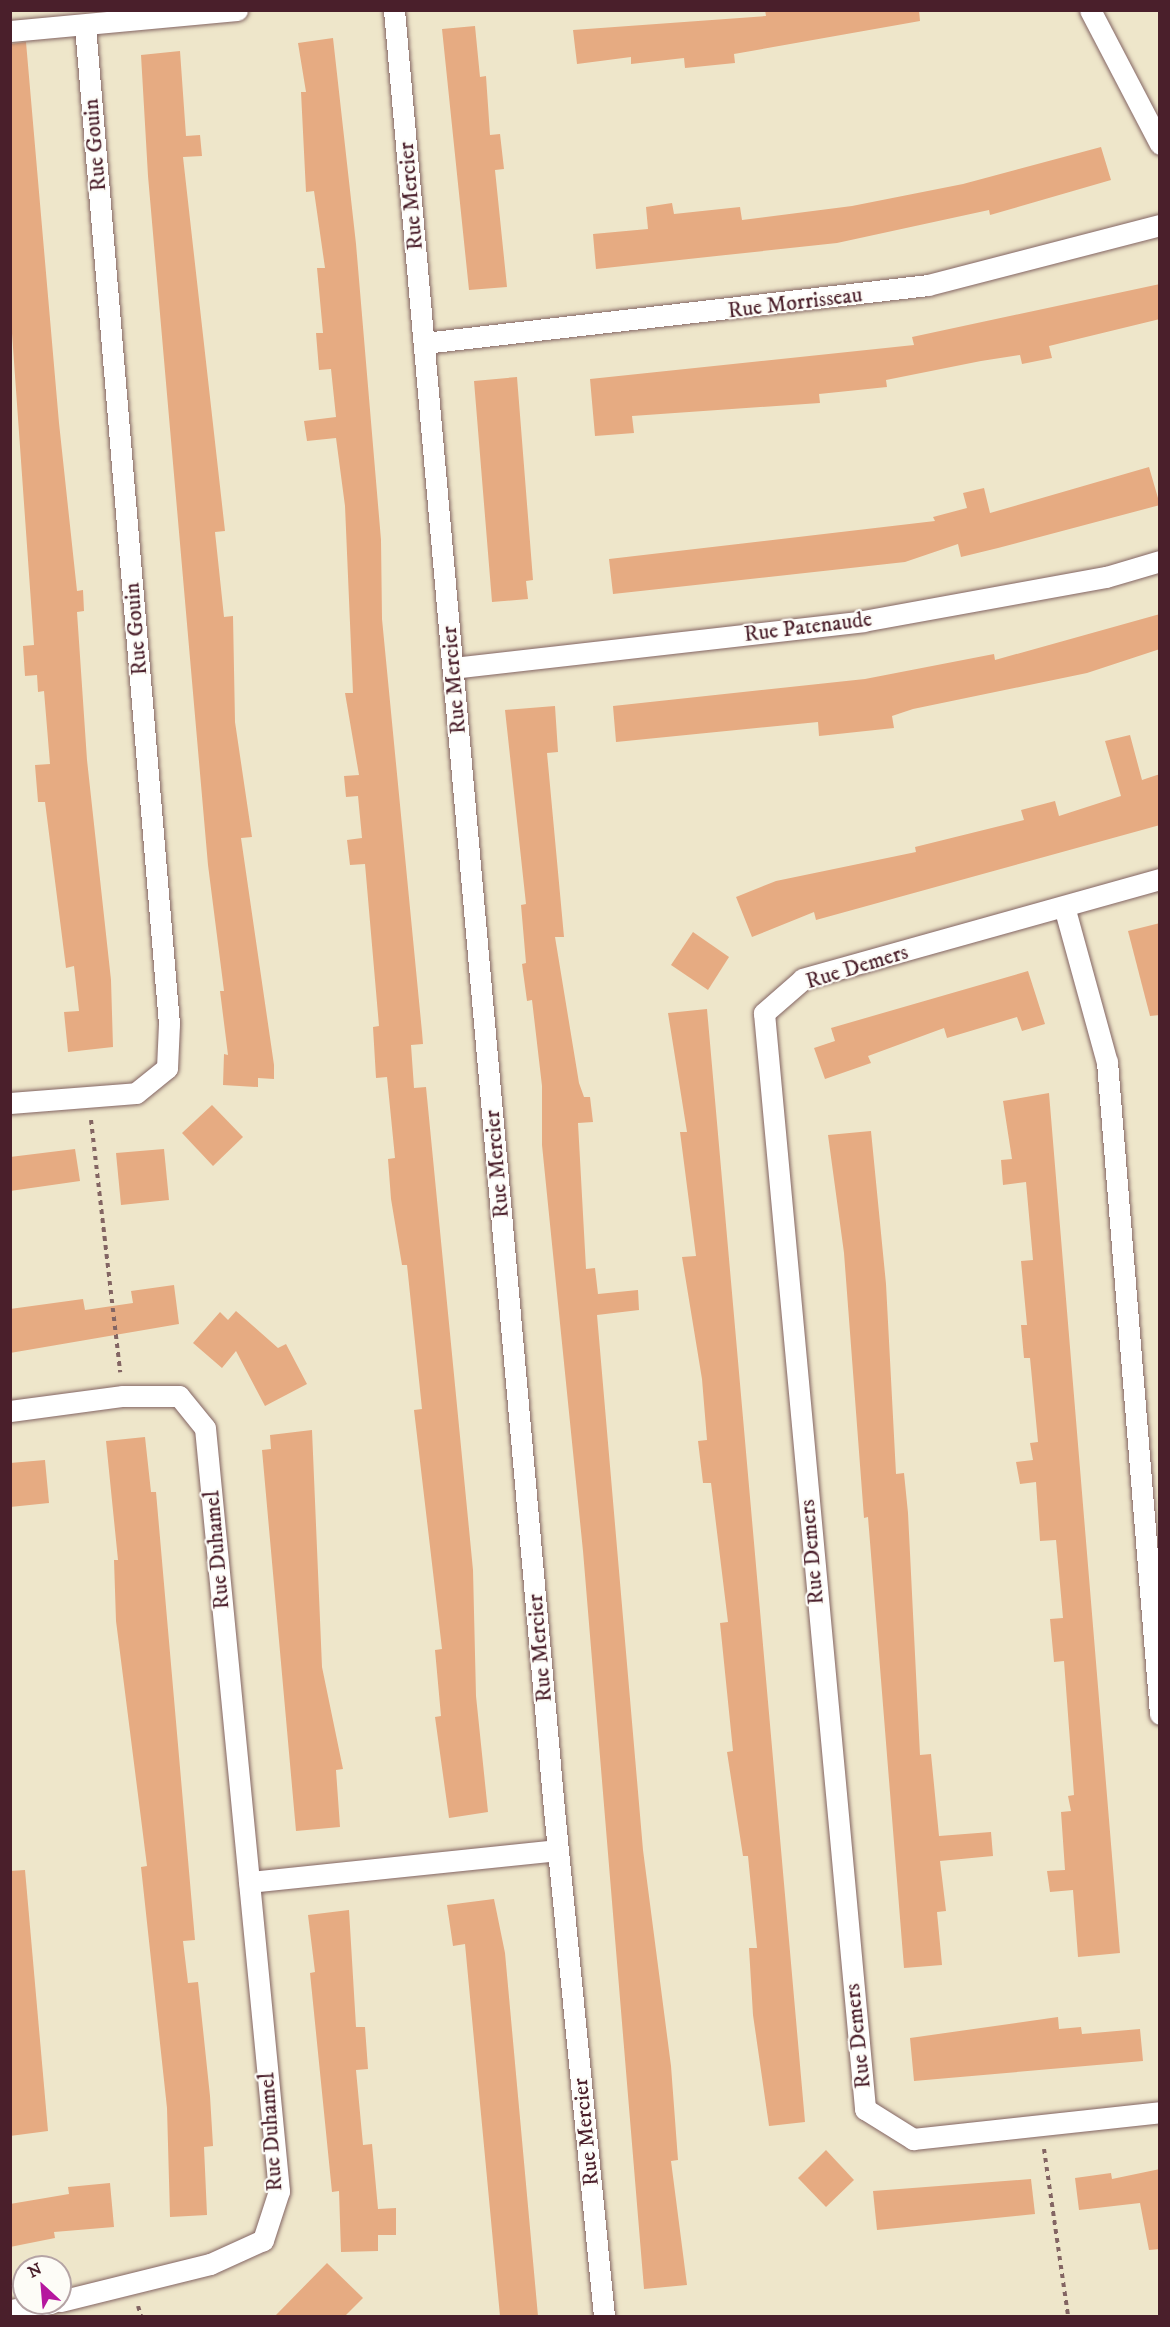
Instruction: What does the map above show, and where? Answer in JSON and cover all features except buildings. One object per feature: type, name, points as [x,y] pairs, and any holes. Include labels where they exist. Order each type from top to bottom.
[{"type":"street","points":[[10,31],[237,10]]},
{"type":"street","name":"Rue Mercier","points":[[394,10],[557,1850],[604,2316]]},
{"type":"street","points":[[1090,10],[1160,144]]},
{"type":"street","name":"Rue Gouin","points":[[10,1103],[136,1093],[167,1068],[169,1024],[85,25]]},
{"type":"street","name":"Rue Morrisseau","points":[[424,343],[928,285],[1160,225]]},
{"type":"street","name":"Rue Patenaude","points":[[453,668],[864,621],[1106,577],[1160,561]]},
{"type":"street","name":"Rue Demers","points":[[1160,879],[1065,910],[804,979],[764,1012],[865,2109],[882,2125],[913,2139],[1041,2127],[1160,2112]]},
{"type":"street","points":[[1065,910],[1107,1062],[1160,1714]]},
{"type":"street","name":"Rue Duhamel","points":[[10,1411],[123,1396],[179,1396],[205,1428],[279,2191],[263,2240],[210,2264],[72,2298]]},
{"type":"street","points":[[249,1882],[557,1850]]},
{"type":"path","points":[[88,1096],[123,1396]]},
{"type":"path","points":[[1041,2127],[1068,2316]]}]
